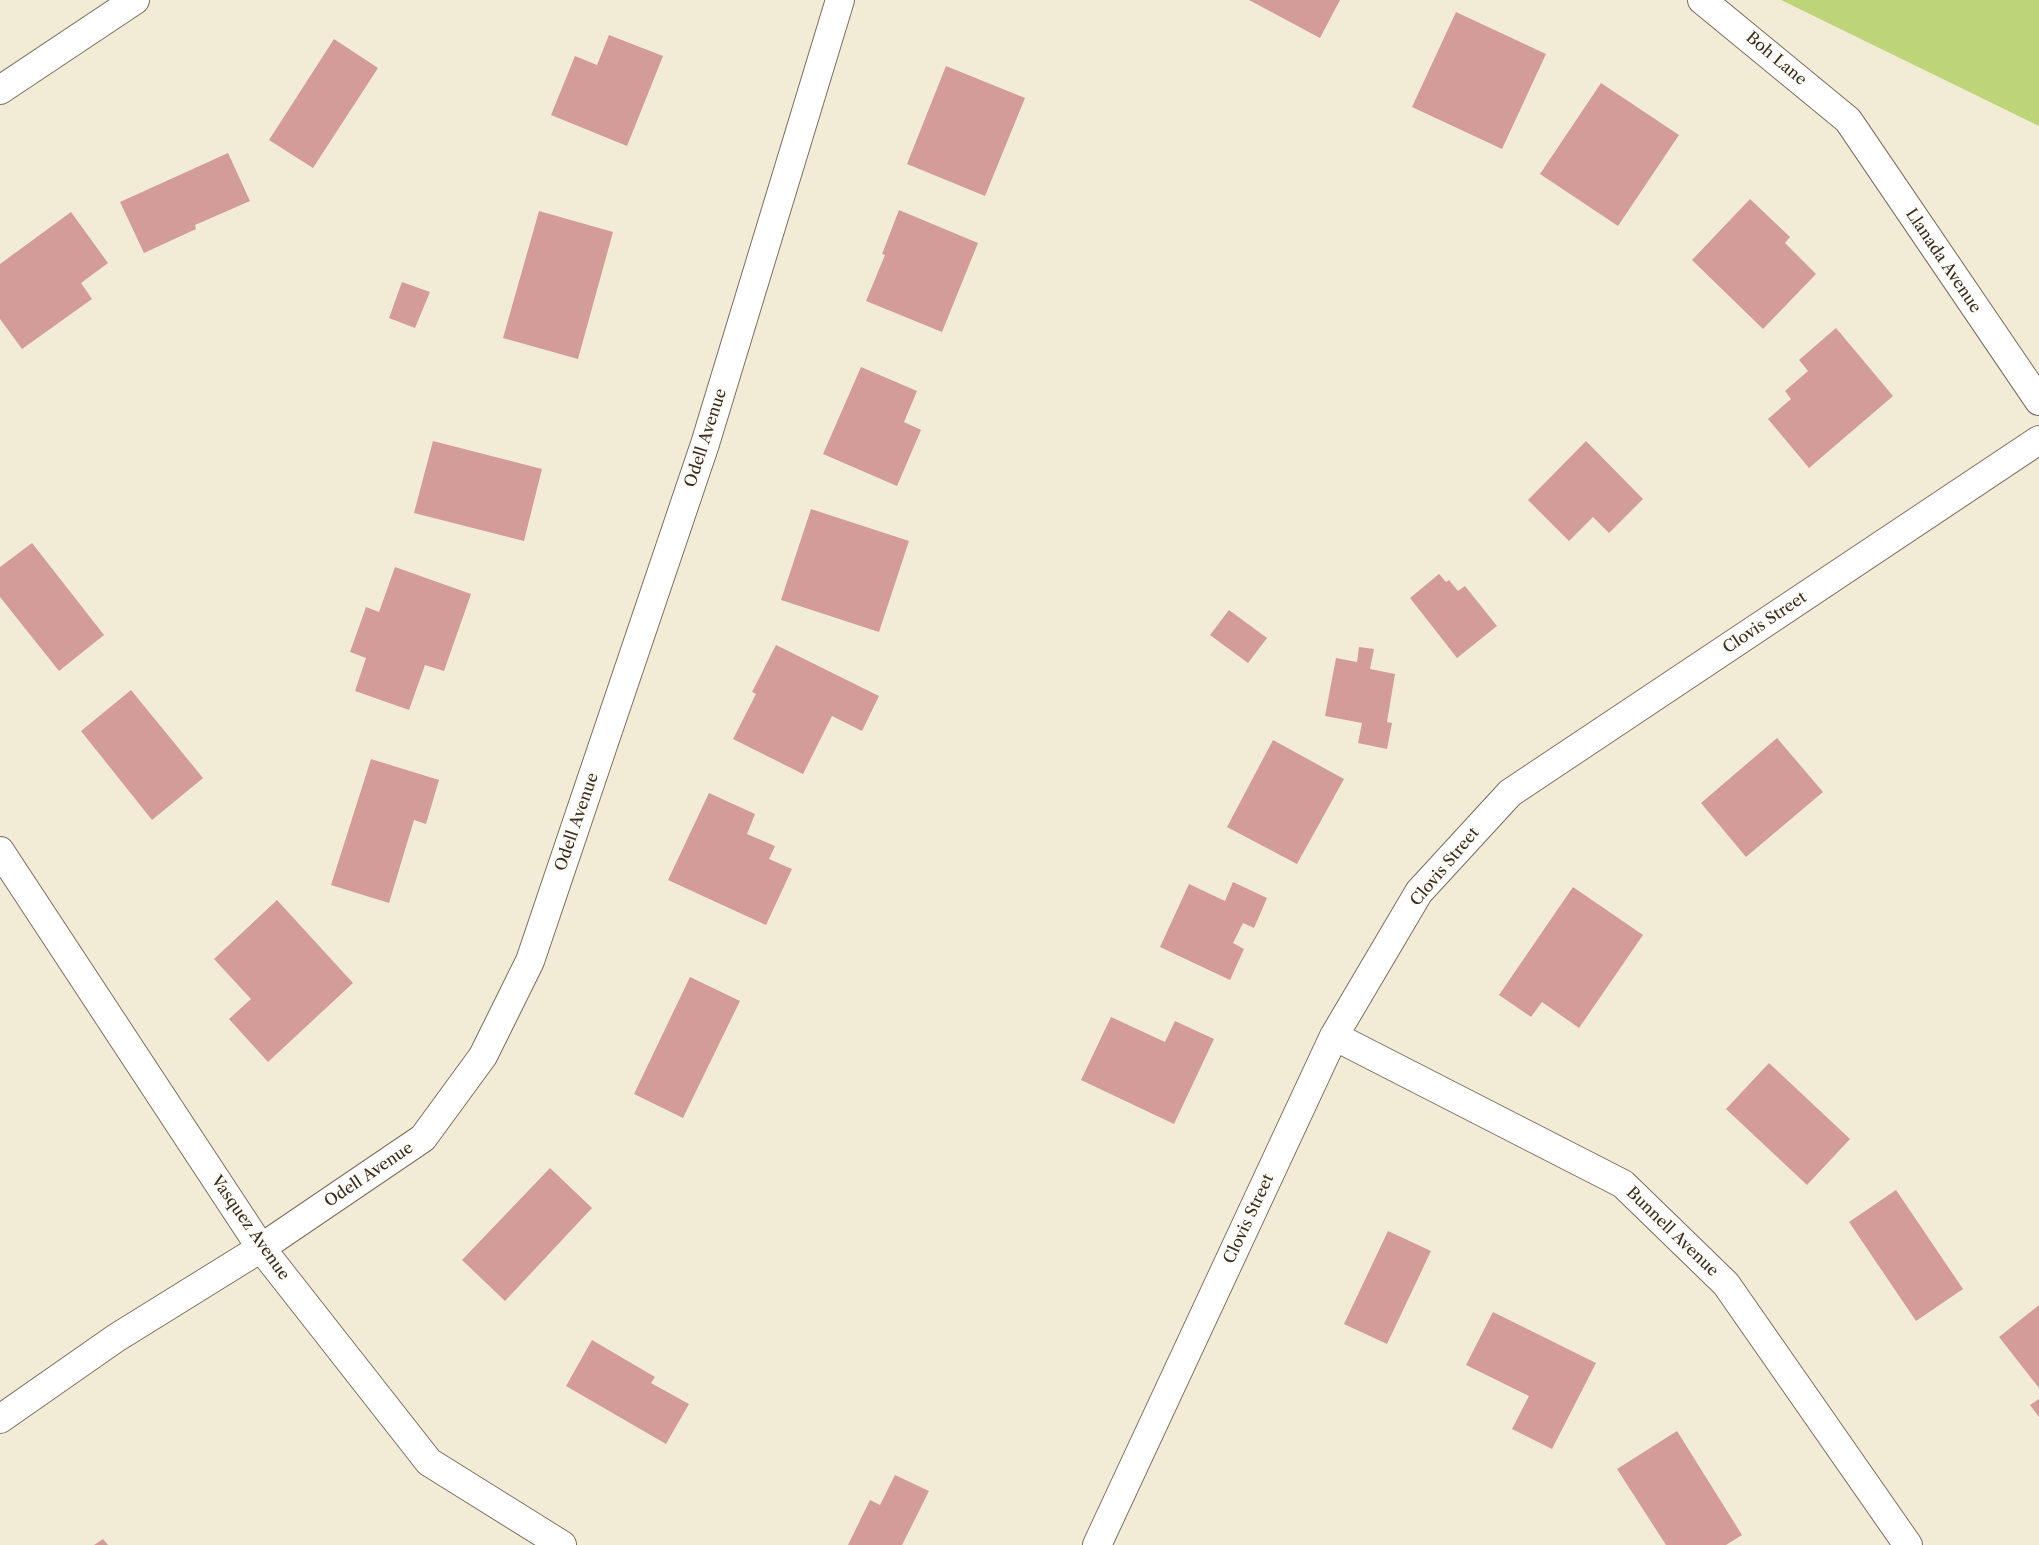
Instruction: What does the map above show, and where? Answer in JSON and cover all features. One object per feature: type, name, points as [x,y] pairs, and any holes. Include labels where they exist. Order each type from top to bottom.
[{"type":"street","points":[[0,90],[135,0]]},
{"type":"street","name":"Odell Avenue","points":[[0,1419],[116,1338],[261,1248],[423,1138],[483,1056],[530,961],[705,444],[840,0]]},
{"type":"street","name":"Boh Lane","points":[[1702,0],[1848,120]]},
{"type":"street","name":"Llanada Avenue","points":[[1848,120],[2039,401]]},
{"type":"street","name":"Clovis Street","points":[[1097,1545],[1334,1036],[1419,892],[1510,793],[2039,440]]},
{"type":"street","name":"Vasquez Avenue","points":[[0,852],[261,1248],[429,1462],[562,1545]]},
{"type":"street","name":"Bunnell Avenue","points":[[1334,1036],[1623,1184],[1726,1284],[1908,1545]]},
{"type":"green space","points":[[1781,0],[2039,0],[2039,126]]},
{"type":"building","points":[[1249,0],[1340,0],[1320,38]]},
{"type":"building","points":[[1456,12],[1546,54],[1502,149],[1412,107]]},
{"type":"building","points":[[609,35],[663,56],[627,146],[551,115],[575,56],[597,65]]},
{"type":"building","points":[[334,39],[378,68],[313,168],[269,140]]},
{"type":"building","points":[[946,66],[1025,98],[985,196],[907,164]]},
{"type":"building","points":[[1601,83],[1679,135],[1618,226],[1540,174]]},
{"type":"building","points":[[228,153],[250,201],[195,225],[196,229],[144,253],[120,202]]},
{"type":"building","points":[[1750,199],[1790,237],[1785,243],[1816,274],[1763,329],[1692,260]]},
{"type":"building","points":[[899,210],[978,243],[942,332],[866,301],[885,255],[882,254]]},
{"type":"building","points":[[539,211],[613,232],[578,359],[503,338]]},
{"type":"building","points":[[71,212],[108,263],[81,283],[92,299],[22,349],[0,319],[0,264]]},
{"type":"building","points":[[402,282],[430,292],[415,328],[389,318]]},
{"type":"building","points":[[1836,328],[1893,396],[1809,468],[1768,419],[1791,399],[1785,391],[1808,371],[1799,360]]},
{"type":"building","points":[[861,367],[917,391],[904,422],[921,430],[897,486],[823,454]]},
{"type":"building","points":[[433,441],[542,469],[524,541],[414,513]]},
{"type":"building","points":[[1586,441],[1643,499],[1609,533],[1593,517],[1569,541],[1528,500]]},
{"type":"building","points":[[811,509],[909,541],[879,632],[781,600]]},
{"type":"building","points":[[32,543],[104,635],[59,671],[0,597],[0,567]]},
{"type":"building","points":[[395,567],[471,594],[444,671],[425,665],[409,710],[355,691],[366,658],[350,652],[366,607],[379,612]]},
{"type":"building","points":[[1439,574],[1446,582],[1449,580],[1458,591],[1465,586],[1497,626],[1457,658],[1410,598]]},
{"type":"building","points":[[1229,610],[1267,638],[1248,663],[1210,635]]},
{"type":"building","points":[[776,645],[879,696],[862,731],[832,716],[803,774],[733,739],[756,694],[752,692]]},
{"type":"building","points":[[1359,647],[1374,649],[1370,669],[1395,674],[1387,722],[1392,723],[1387,749],[1358,743],[1362,723],[1325,716],[1336,658],[1357,662]]},
{"type":"building","points":[[131,690],[203,778],[152,820],[81,731]]},
{"type":"building","points":[[1777,738],[1823,792],[1746,857],[1701,803]]},
{"type":"building","points":[[1273,740],[1344,779],[1297,864],[1227,827]]},
{"type":"building","points":[[371,759],[439,780],[426,824],[414,820],[389,903],[331,885]]},
{"type":"building","points":[[709,793],[755,814],[747,834],[775,846],[769,859],[792,869],[766,925],[668,880]]},
{"type":"building","points":[[1233,882],[1267,898],[1254,928],[1243,923],[1233,943],[1244,949],[1230,980],[1160,947],[1189,884],[1225,901]]},
{"type":"building","points":[[1573,887],[1643,935],[1579,1028],[1542,1002],[1531,1017],[1499,995]]},
{"type":"building","points":[[277,900],[353,983],[268,1062],[229,1019],[251,999],[214,959]]},
{"type":"building","points":[[690,977],[740,1001],[683,1118],[634,1094]]},
{"type":"building","points":[[1111,1017],[1165,1042],[1175,1021],[1214,1039],[1174,1124],[1081,1080]]},
{"type":"building","points":[[1769,1063],[1850,1139],[1807,1185],[1726,1109]]},
{"type":"building","points":[[550,1168],[592,1208],[505,1301],[462,1260]]},
{"type":"building","points":[[1896,1190],[1963,1289],[1916,1321],[1849,1222]]},
{"type":"building","points":[[1388,1231],[1431,1251],[1387,1344],[1344,1324]]},
{"type":"building","points":[[2039,1305],[2039,1388],[1999,1337]]},
{"type":"building","points":[[1493,1312],[1596,1363],[1552,1449],[1512,1429],[1529,1396],[1466,1365]]},
{"type":"building","points":[[592,1340],[655,1377],[651,1383],[689,1404],[666,1444],[566,1386]]},
{"type":"building","points":[[2039,1399],[2039,1417],[2030,1405]]},
{"type":"building","points":[[1677,1431],[1742,1535],[1726,1545],[1666,1545],[1617,1469]]},
{"type":"building","points":[[895,1475],[929,1491],[902,1545],[848,1545],[870,1500],[880,1505]]},
{"type":"building","points":[[103,1539],[108,1545],[94,1545]]}]
